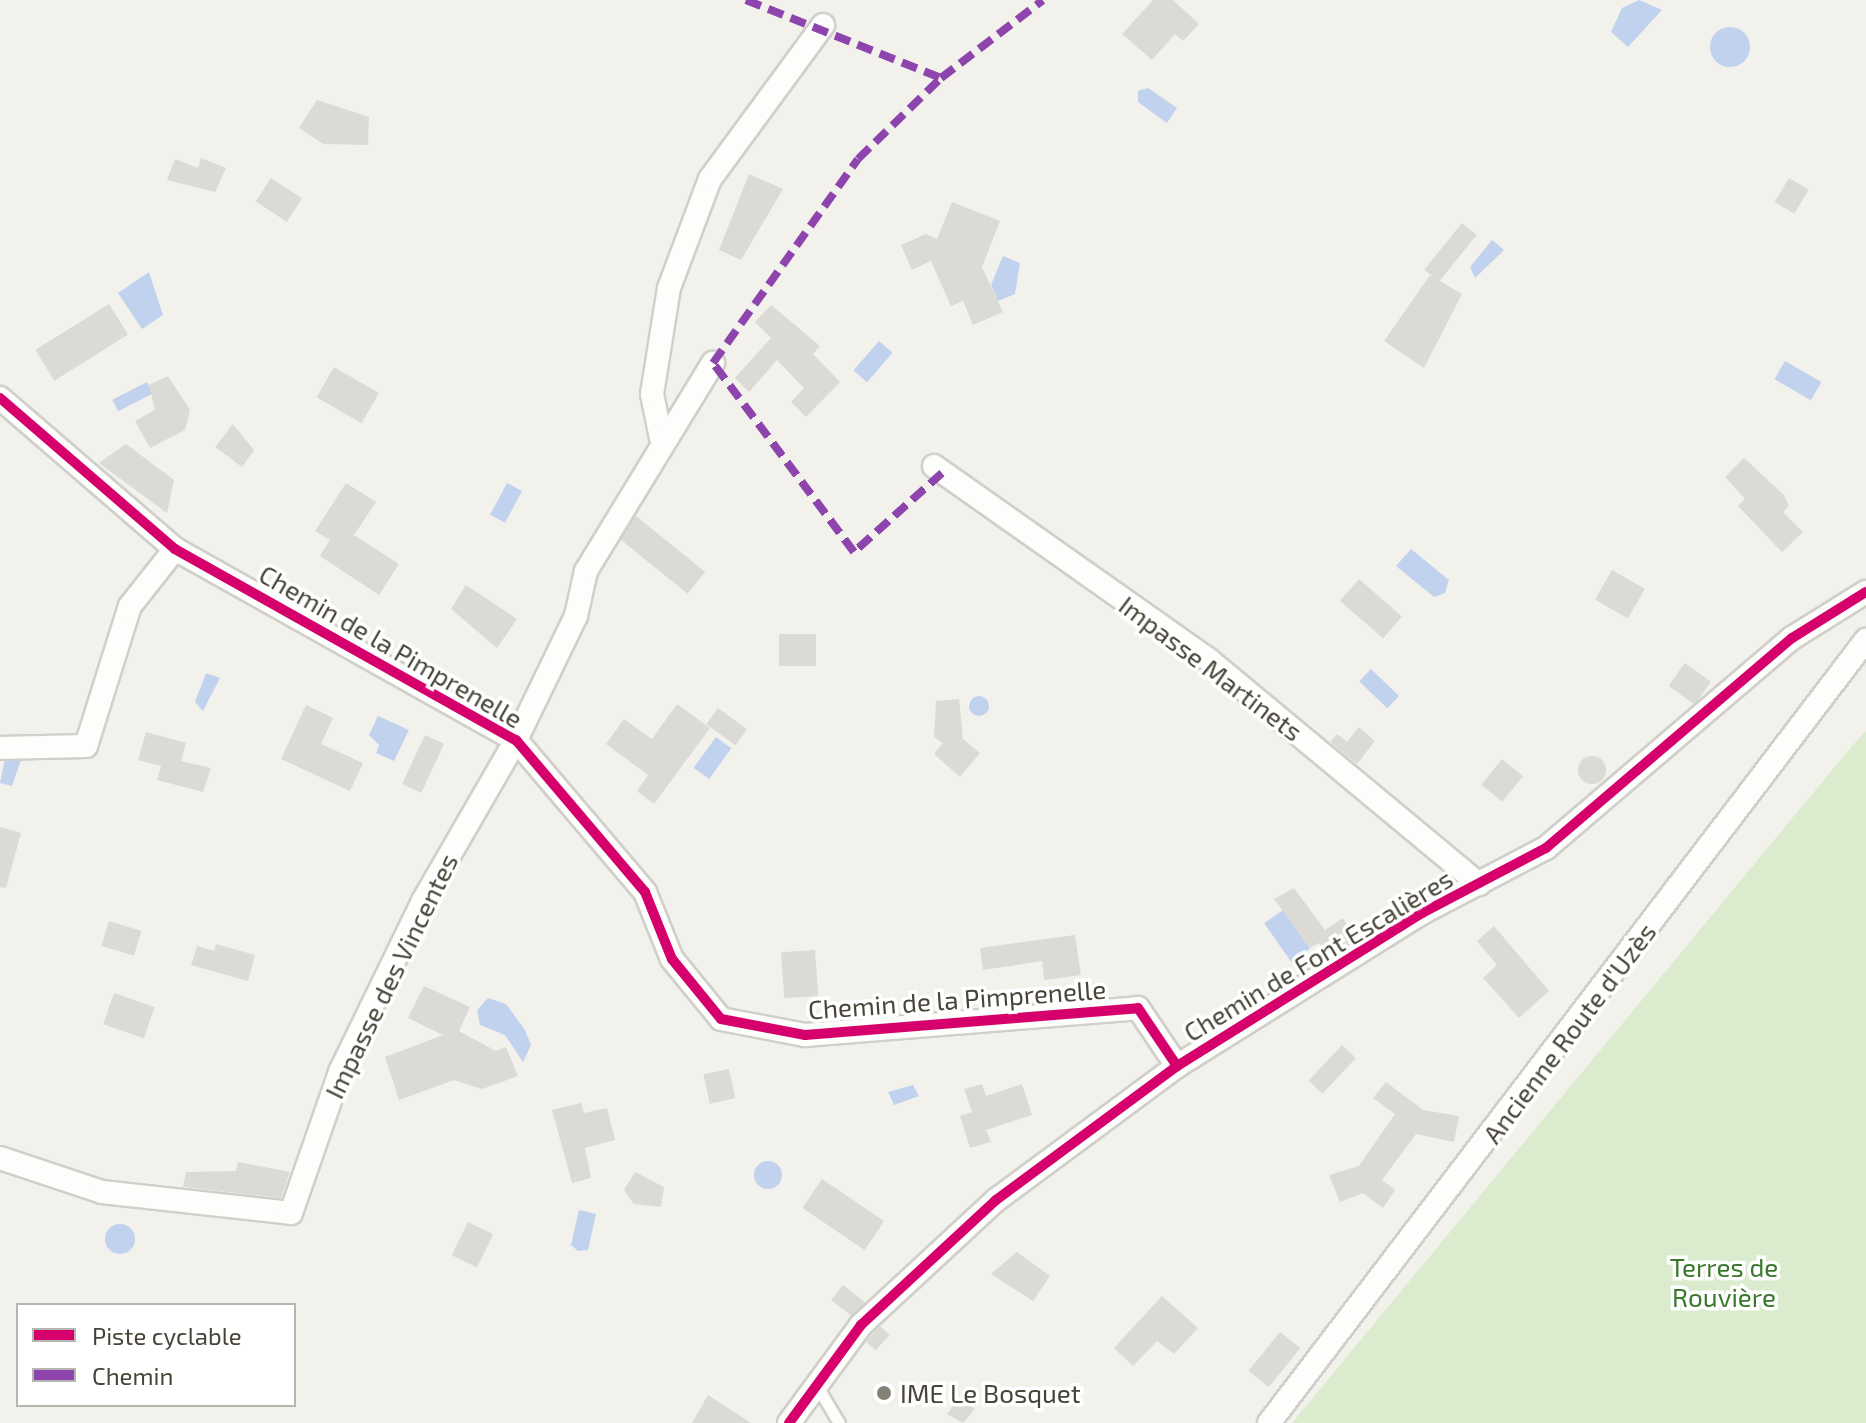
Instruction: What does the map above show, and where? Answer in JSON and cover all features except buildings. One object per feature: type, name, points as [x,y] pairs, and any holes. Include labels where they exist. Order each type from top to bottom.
[{"type":"street","points":[[661,438],[652,394],[669,288],[710,179],[823,25]]},
{"type":"street","points":[[516,740],[576,616],[586,571],[661,438],[713,363]]},
{"type":"street","name":"Chemin de la Pimprenelle","points":[[0,398],[175,549],[516,740],[645,892],[672,959],[721,1019],[805,1035],[1138,1008],[1177,1066]]},
{"type":"street","name":"Impasse Martinets","points":[[934,466],[1209,660],[1479,884]]},
{"type":"street","points":[[0,748],[86,746],[130,606],[175,549]]},
{"type":"street","name":"Chemin de Font Escalières","points":[[789,1423],[861,1325],[996,1200],[1177,1066],[1479,884],[1546,848],[1792,638],[1866,592]]},
{"type":"street","name":"Ancienne Route d'Uzès","points":[[1269,1423],[1866,640]]},
{"type":"street","name":"Impasse des Vincentes","points":[[0,1158],[102,1192],[291,1213],[340,1072],[423,901],[516,740]]},
{"type":"lane","points":[[817,1386],[839,1423]]},
{"type":"green space","name":"Terres de Rouvière","points":[[1866,731],[1866,1423],[1292,1423],[1852,746]]},
{"type":"water","points":[[1639,0],[1662,10],[1628,47],[1611,32],[1622,8]]},
{"type":"water","points":[[1730,27],[1744,33],[1750,47],[1744,61],[1730,67],[1716,61],[1710,47],[1716,33]]},
{"type":"water","points":[[1148,88],[1177,108],[1167,123],[1138,102],[1138,91]]},
{"type":"water","points":[[1492,240],[1504,250],[1475,278],[1470,267]]},
{"type":"water","points":[[1003,256],[1020,263],[1015,294],[998,301],[991,285]]},
{"type":"water","points":[[149,272],[163,315],[142,329],[118,293]]},
{"type":"water","points":[[879,341],[893,353],[867,382],[853,370]]},
{"type":"water","points":[[1785,361],[1821,382],[1811,400],[1774,379]]},
{"type":"water","points":[[147,382],[153,394],[118,411],[112,400]]},
{"type":"water","points":[[507,483],[522,491],[505,523],[490,515]]},
{"type":"water","points":[[1411,549],[1449,580],[1445,593],[1434,597],[1396,566]]},
{"type":"water","points":[[1371,669],[1399,696],[1387,708],[1359,681]]},
{"type":"water","points":[[206,673],[220,678],[203,711],[195,702]]},
{"type":"water","points":[[979,696],[986,699],[989,706],[986,713],[979,716],[972,713],[969,706],[972,699]]},
{"type":"water","points":[[378,716],[409,730],[394,761],[376,753],[379,745],[369,735]]},
{"type":"water","points":[[716,737],[731,748],[709,779],[694,768]]},
{"type":"water","points":[[6,753],[22,757],[12,786],[0,783]]},
{"type":"water","points":[[1283,910],[1310,949],[1291,962],[1264,923]]},
{"type":"water","points":[[488,998],[506,1004],[525,1030],[531,1045],[523,1062],[505,1035],[480,1025],[477,1010]]},
{"type":"water","points":[[913,1085],[919,1096],[894,1105],[888,1092]]},
{"type":"water","points":[[768,1161],[778,1165],[782,1175],[778,1185],[768,1189],[758,1185],[754,1175],[758,1165]]},
{"type":"water","points":[[579,1210],[596,1214],[588,1250],[578,1251],[571,1245]]},
{"type":"water","points":[[120,1224],[126,1225],[134,1233],[134,1245],[126,1253],[120,1254],[114,1253],[106,1245],[105,1239],[106,1233],[114,1225]]},
{"type":"marked path","points":[[746,0],[941,78]]},
{"type":"marked path","points":[[942,473],[854,552],[713,363],[858,159],[941,78],[1043,0]]},
{"type":"cycle path","points":[[0,398],[175,549],[516,740],[645,892],[672,959],[721,1019],[805,1035],[1138,1008],[1177,1066]]},
{"type":"cycle path","points":[[789,1423],[861,1325],[996,1200],[1177,1066],[1422,913],[1546,848],[1792,638],[1866,592]]},
{"type":"place","name":"IME Le Bosquet","points":[[884,1393]]}]
